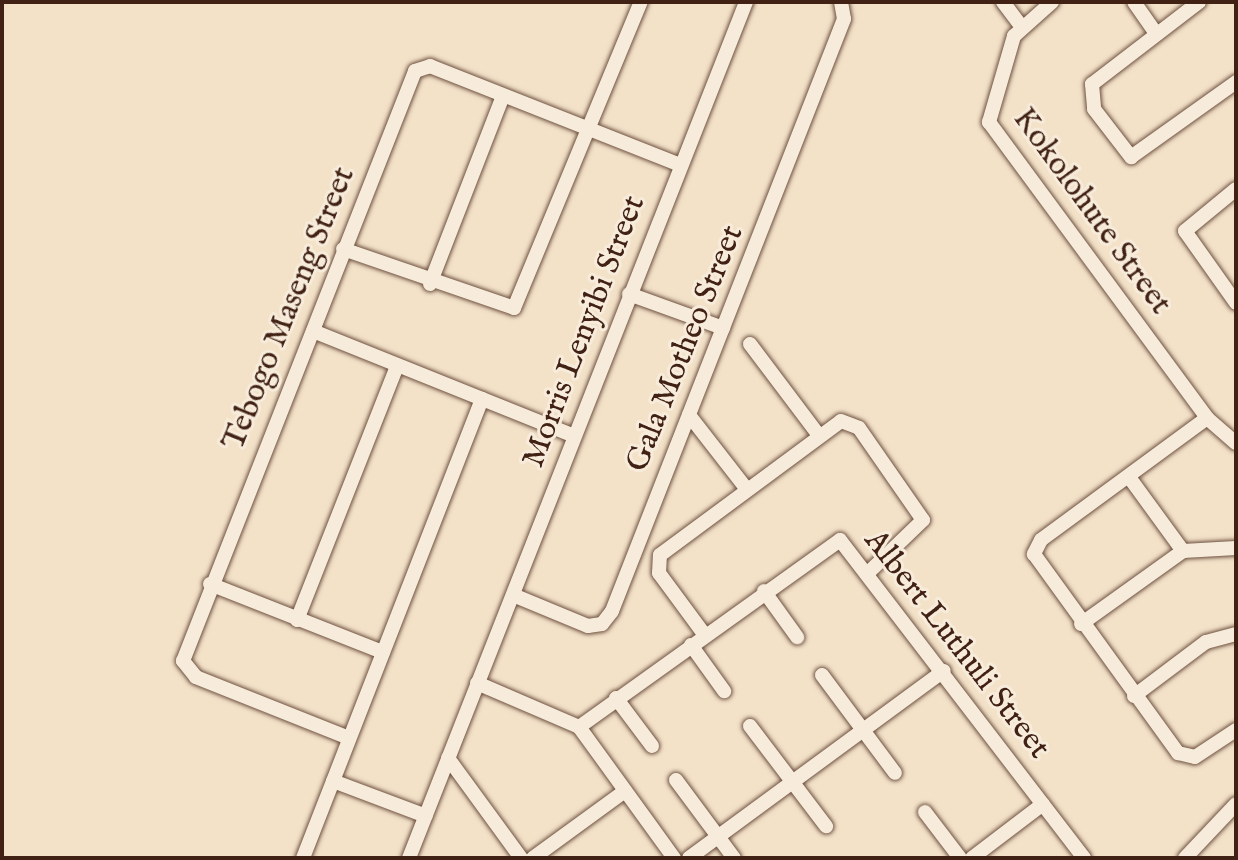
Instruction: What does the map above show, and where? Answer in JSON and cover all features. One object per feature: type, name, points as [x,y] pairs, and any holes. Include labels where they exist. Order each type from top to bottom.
[{"type":"street","points":[[343,249],[505,310],[518,305],[641,2]]},
{"type":"street","name":"Morris Lenyibi Street","points":[[409,858],[746,2]]},
{"type":"street","name":"Gala Motheo Street","points":[[513,595],[588,626],[607,619],[844,19],[841,2]]},
{"type":"street","points":[[1003,2],[1021,26],[1052,2]]},
{"type":"street","points":[[1134,2],[1156,33]]},
{"type":"street","points":[[1199,2],[1156,33],[1090,90],[1094,109],[1131,157],[1236,82]]},
{"type":"street","name":"Kokolohute Street","points":[[1021,26],[989,106],[989,122],[1207,418],[1236,443]]},
{"type":"street","name":"Tebogo Maseng Street","points":[[349,738],[191,674],[183,661],[210,584],[343,249],[419,67],[680,165]]},
{"type":"street","points":[[430,284],[503,96]]},
{"type":"street","points":[[1234,297],[1185,231],[1236,189]]},
{"type":"street","points":[[629,294],[723,328]]},
{"type":"street","points":[[313,331],[574,436]]},
{"type":"street","points":[[750,344],[817,433]]},
{"type":"street","points":[[297,620],[397,366]]},
{"type":"street","points":[[303,858],[482,399]]},
{"type":"street","points":[[689,415],[745,487]]},
{"type":"street","points":[[1207,418],[1041,540],[1034,554],[1081,624],[1182,756],[1205,753],[1236,730]]},
{"type":"street","points":[[704,634],[659,573],[657,561],[745,487],[817,433],[841,421],[855,425],[922,516],[917,534],[869,572]]},
{"type":"street","points":[[1129,477],[1183,551]]},
{"type":"street","name":"Albert Luthuli Street","points":[[579,727],[833,541],[844,543],[1084,858]]},
{"type":"street","points":[[1081,624],[1183,551],[1236,548]]},
{"type":"street","points":[[210,584],[383,652]]},
{"type":"street","points":[[764,591],[797,637]]},
{"type":"street","points":[[1134,696],[1206,642],[1236,634]]},
{"type":"street","points":[[691,645],[724,691]]},
{"type":"street","points":[[689,858],[944,671]]},
{"type":"street","points":[[822,675],[895,773]]},
{"type":"street","points":[[477,683],[579,727],[674,858]]},
{"type":"street","points":[[616,698],[652,746]]},
{"type":"street","points":[[750,726],[826,826]]},
{"type":"street","points":[[448,758],[522,857],[625,791]]},
{"type":"street","points":[[676,780],[734,858]]},
{"type":"street","points":[[333,781],[426,816]]},
{"type":"street","points":[[980,856],[1043,804]]},
{"type":"street","points":[[1185,858],[1236,804]]},
{"type":"street","points":[[925,812],[960,858]]}]
